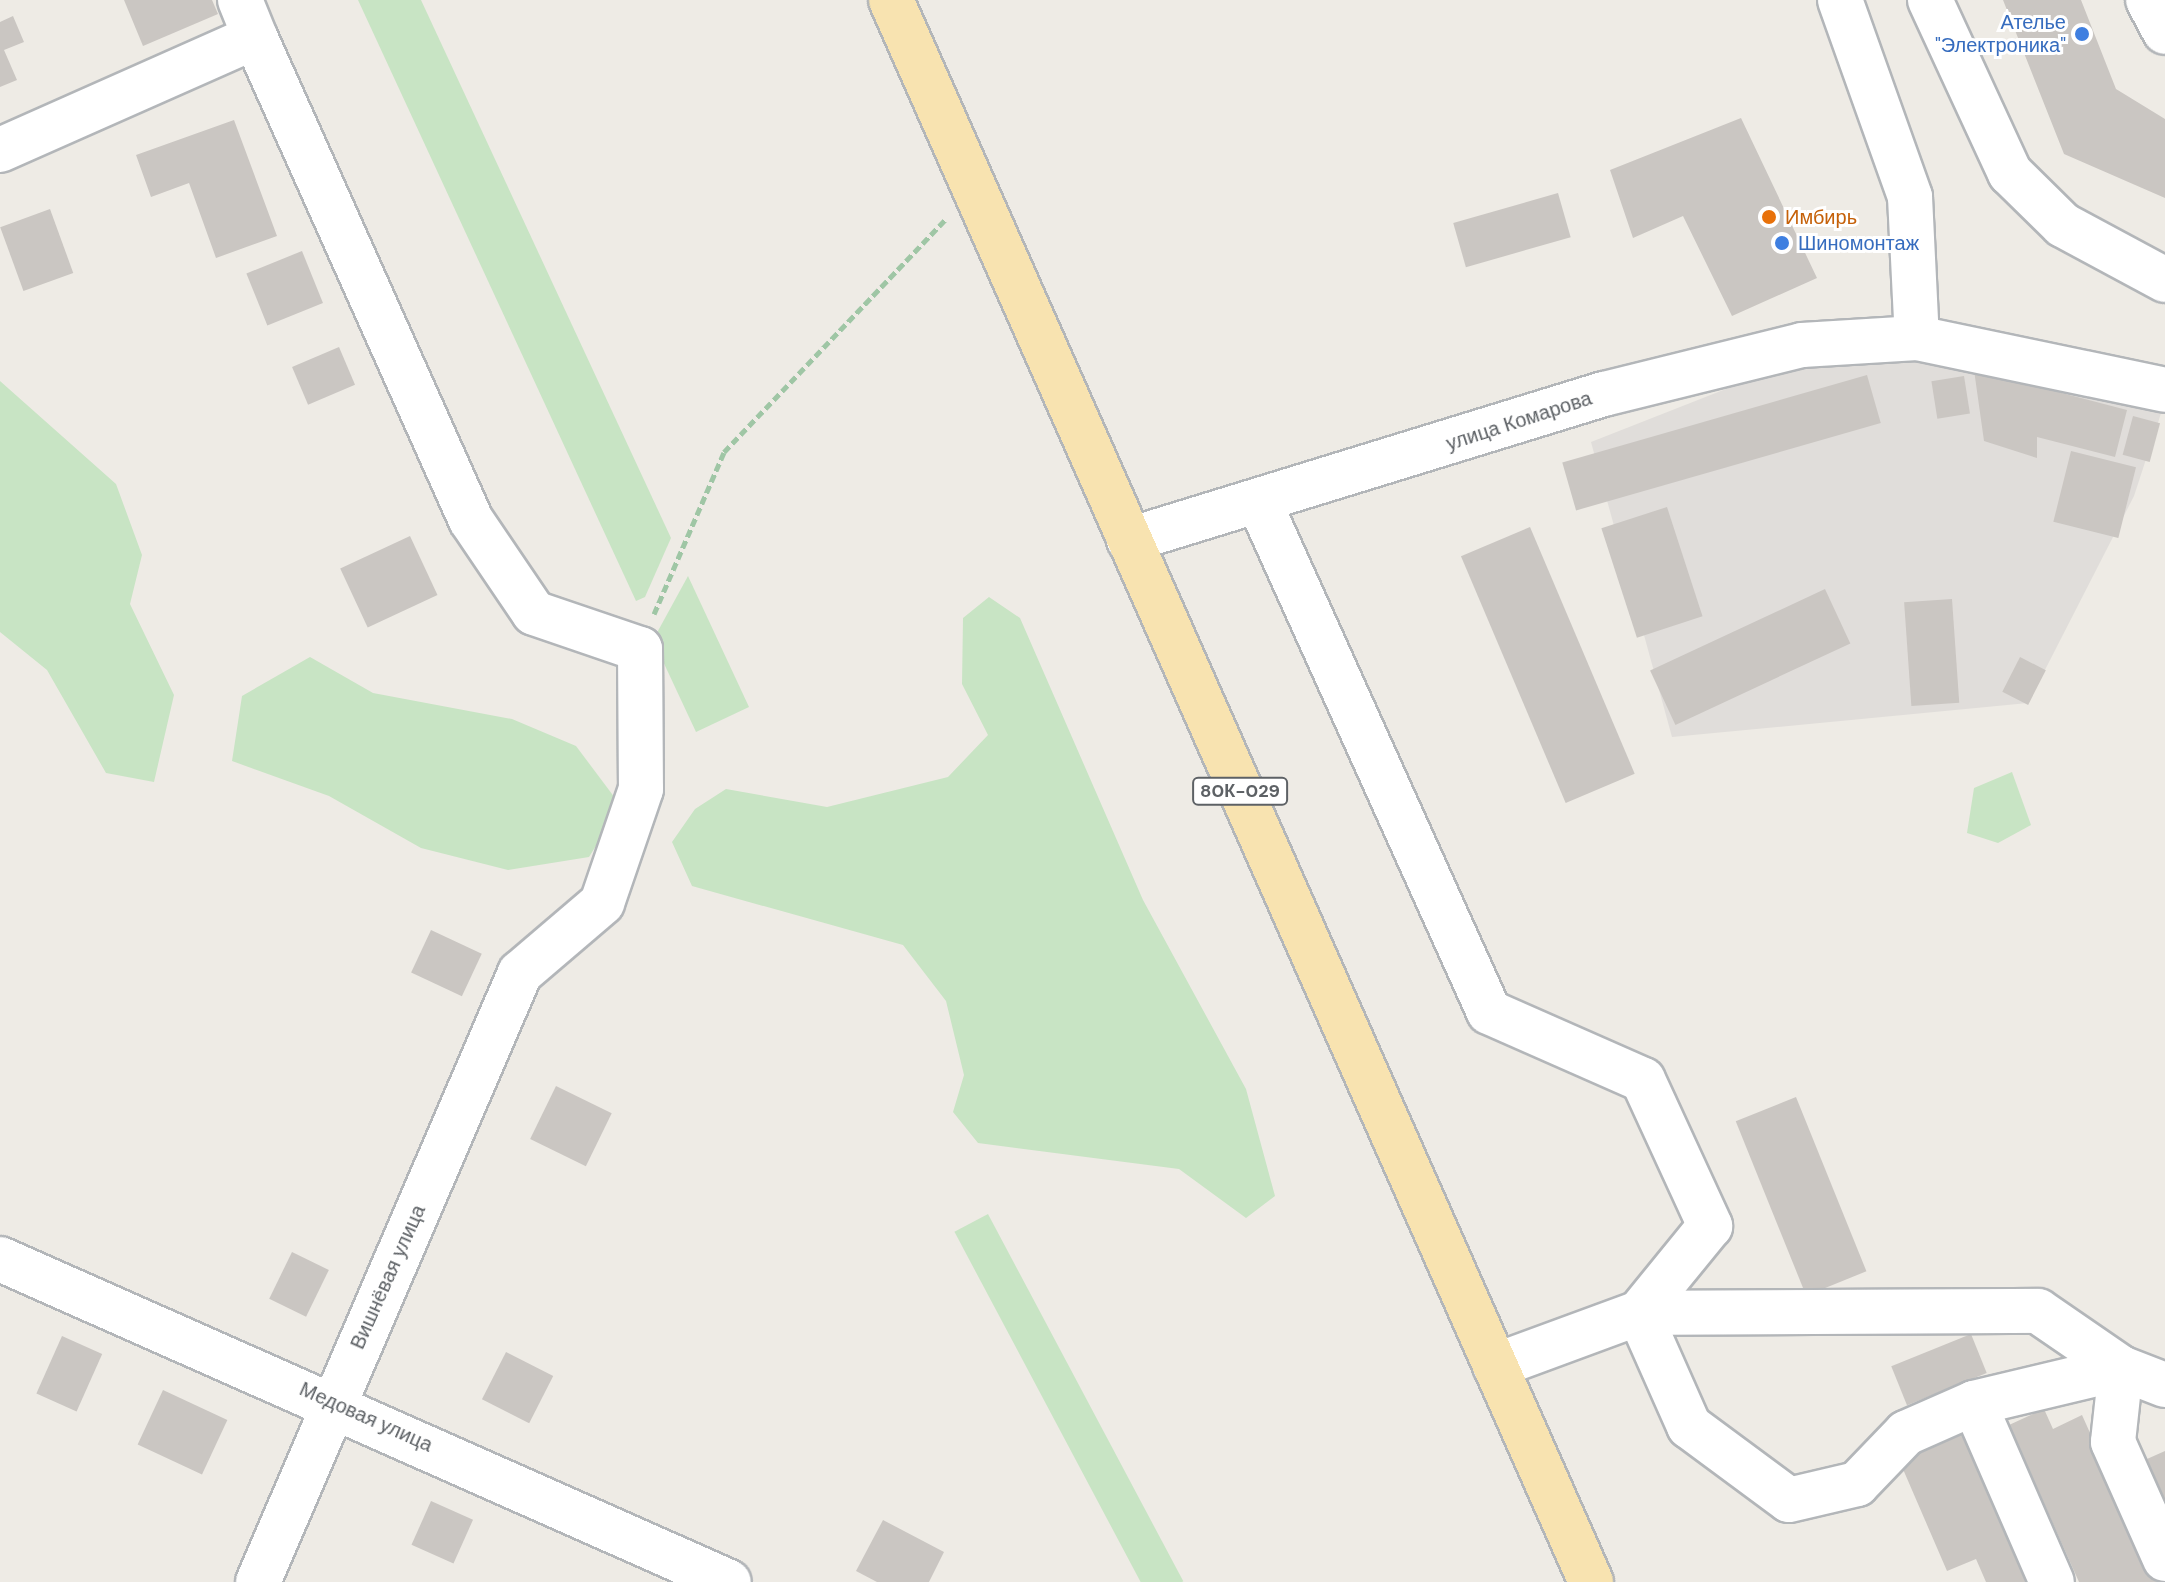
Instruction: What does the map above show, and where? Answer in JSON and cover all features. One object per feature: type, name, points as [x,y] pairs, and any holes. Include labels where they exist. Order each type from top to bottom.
[{"type":"main road","name":"80К-029","points":[[891,0],[1591,1582]]},
{"type":"street","points":[[1840,0],[1910,197],[1917,338]]},
{"type":"street","points":[[1930,0],[2010,173],[2063,225],[2165,280]]},
{"type":"street","points":[[2148,0],[2165,32]]},
{"type":"street","points":[[0,150],[247,18],[471,520],[534,613],[640,649]]},
{"type":"street","name":"улица Комарова","points":[[1129,540],[1260,504],[1604,394],[1802,345],[1917,338],[2165,390]]},
{"type":"street","points":[[1260,504],[1489,1012],[1643,1080],[1650,1093],[1710,1226],[1639,1313]]},
{"type":"street","name":"Вишнёвая улица","points":[[258,1582],[520,973],[602,903],[641,789],[640,649]]},
{"type":"street","name":"Медовая улица","points":[[0,1259],[334,1402],[729,1582]]},
{"type":"street","points":[[1495,1366],[1639,1313],[2038,1311],[2121,1368],[2165,1385]]},
{"type":"street","points":[[1639,1313],[1689,1426],[1789,1500],[1857,1484],[1906,1433],[1974,1403],[2121,1368]]},
{"type":"street","points":[[2121,1368],[2113,1442],[2165,1559]]},
{"type":"street","points":[[1974,1403],[2052,1582]]},
{"type":"path","points":[[640,649],[724,452],[974,190]]},
{"type":"shaded area","points":[[1944,347],[2165,401],[2134,496],[2028,703],[1672,737],[1591,442],[1764,374]]},
{"type":"green space","points":[[358,0],[421,0],[671,538],[645,597],[636,601]]},
{"type":"green space","points":[[0,381],[116,484],[142,555],[130,604],[174,695],[154,782],[106,773],[47,670],[0,632]]},
{"type":"green space","points":[[688,576],[749,707],[696,732],[653,640]]},
{"type":"green space","points":[[989,597],[1020,618],[1143,900],[1246,1089],[1275,1196],[1246,1218],[1179,1169],[978,1143],[953,1112],[964,1075],[946,1001],[903,945],[692,886],[672,842],[695,809],[726,789],[827,807],[948,777],[988,735],[962,684],[963,618]]},
{"type":"green space","points":[[310,657],[373,693],[512,719],[576,746],[621,806],[589,857],[508,870],[421,848],[329,796],[232,761],[242,696]]},
{"type":"green space","points":[[2012,772],[2031,825],[1998,843],[1967,833],[1974,788]]},
{"type":"green space","points":[[988,1214],[1183,1581],[1141,1582],[954,1232]]},
{"type":"building","points":[[124,0],[212,0],[218,14],[143,46]]},
{"type":"building","points":[[2003,0],[2081,0],[2116,89],[2165,119],[2165,198],[2064,154]]},
{"type":"building","points":[[13,16],[24,42],[4,50],[17,80],[0,87],[0,22]]},
{"type":"building","points":[[1741,118],[1817,278],[1732,316],[1683,216],[1633,238],[1610,170]]},
{"type":"building","points":[[234,120],[277,236],[216,258],[189,183],[151,197],[136,155]]},
{"type":"building","points":[[1558,193],[1571,237],[1466,267],[1453,223]]},
{"type":"building","points":[[50,209],[73,273],[23,291],[0,227]]},
{"type":"building","points":[[302,251],[323,303],[267,325],[246,273]]},
{"type":"building","points":[[339,347],[355,385],[308,405],[292,367]]},
{"type":"building","points":[[1974,370],[2127,410],[2115,457],[2037,437],[2037,458],[1984,441]]},
{"type":"building","points":[[1867,375],[1881,423],[1576,510],[1562,462]]},
{"type":"building","points":[[1964,376],[1970,414],[1937,419],[1931,381]]},
{"type":"building","points":[[2133,416],[2160,423],[2150,462],[2123,455]]},
{"type":"building","points":[[2071,451],[2136,467],[2118,538],[2053,522]]},
{"type":"building","points":[[1667,507],[1703,616],[1637,638],[1601,528]]},
{"type":"building","points":[[1530,527],[1635,774],[1566,803],[1461,556]]},
{"type":"building","points":[[410,536],[437,595],[368,627],[340,569]]},
{"type":"building","points":[[1825,589],[1850,643],[1675,725],[1650,671]]},
{"type":"building","points":[[1952,599],[1959,703],[1911,706],[1904,602]]},
{"type":"building","points":[[2020,657],[2046,670],[2028,705],[2002,692]]},
{"type":"building","points":[[431,930],[482,954],[462,996],[411,973]]},
{"type":"building","points":[[556,1086],[612,1113],[586,1166],[530,1139]]},
{"type":"building","points":[[1796,1097],[1866,1271],[1806,1296],[1736,1121]]},
{"type":"building","points":[[292,1252],[329,1270],[306,1317],[269,1299]]},
{"type":"building","points":[[1971,1334],[1987,1373],[1907,1405],[1891,1366]]},
{"type":"building","points":[[62,1336],[102,1354],[77,1411],[36,1394]]},
{"type":"building","points":[[506,1352],[553,1376],[529,1423],[482,1399]]},
{"type":"building","points":[[163,1390],[227,1420],[202,1474],[138,1444]]},
{"type":"building","points":[[2044,1409],[2053,1429],[2082,1415],[2157,1582],[2079,1582],[2009,1425]]},
{"type":"building","points":[[1963,1425],[2030,1582],[1986,1582],[1976,1559],[1947,1571],[1896,1453]]},
{"type":"building","points":[[2165,1451],[2165,1500],[2147,1459]]},
{"type":"building","points":[[431,1501],[473,1520],[453,1564],[411,1545]]},
{"type":"building","points":[[883,1520],[944,1552],[929,1582],[877,1582],[856,1571]]},
{"type":"place","name":"Ателье \"Электроника\"","points":[[2082,34]]},
{"type":"place","name":"Имбирь","points":[[1769,217]]},
{"type":"place","name":"Шиномонтаж","points":[[1782,243]]}]
